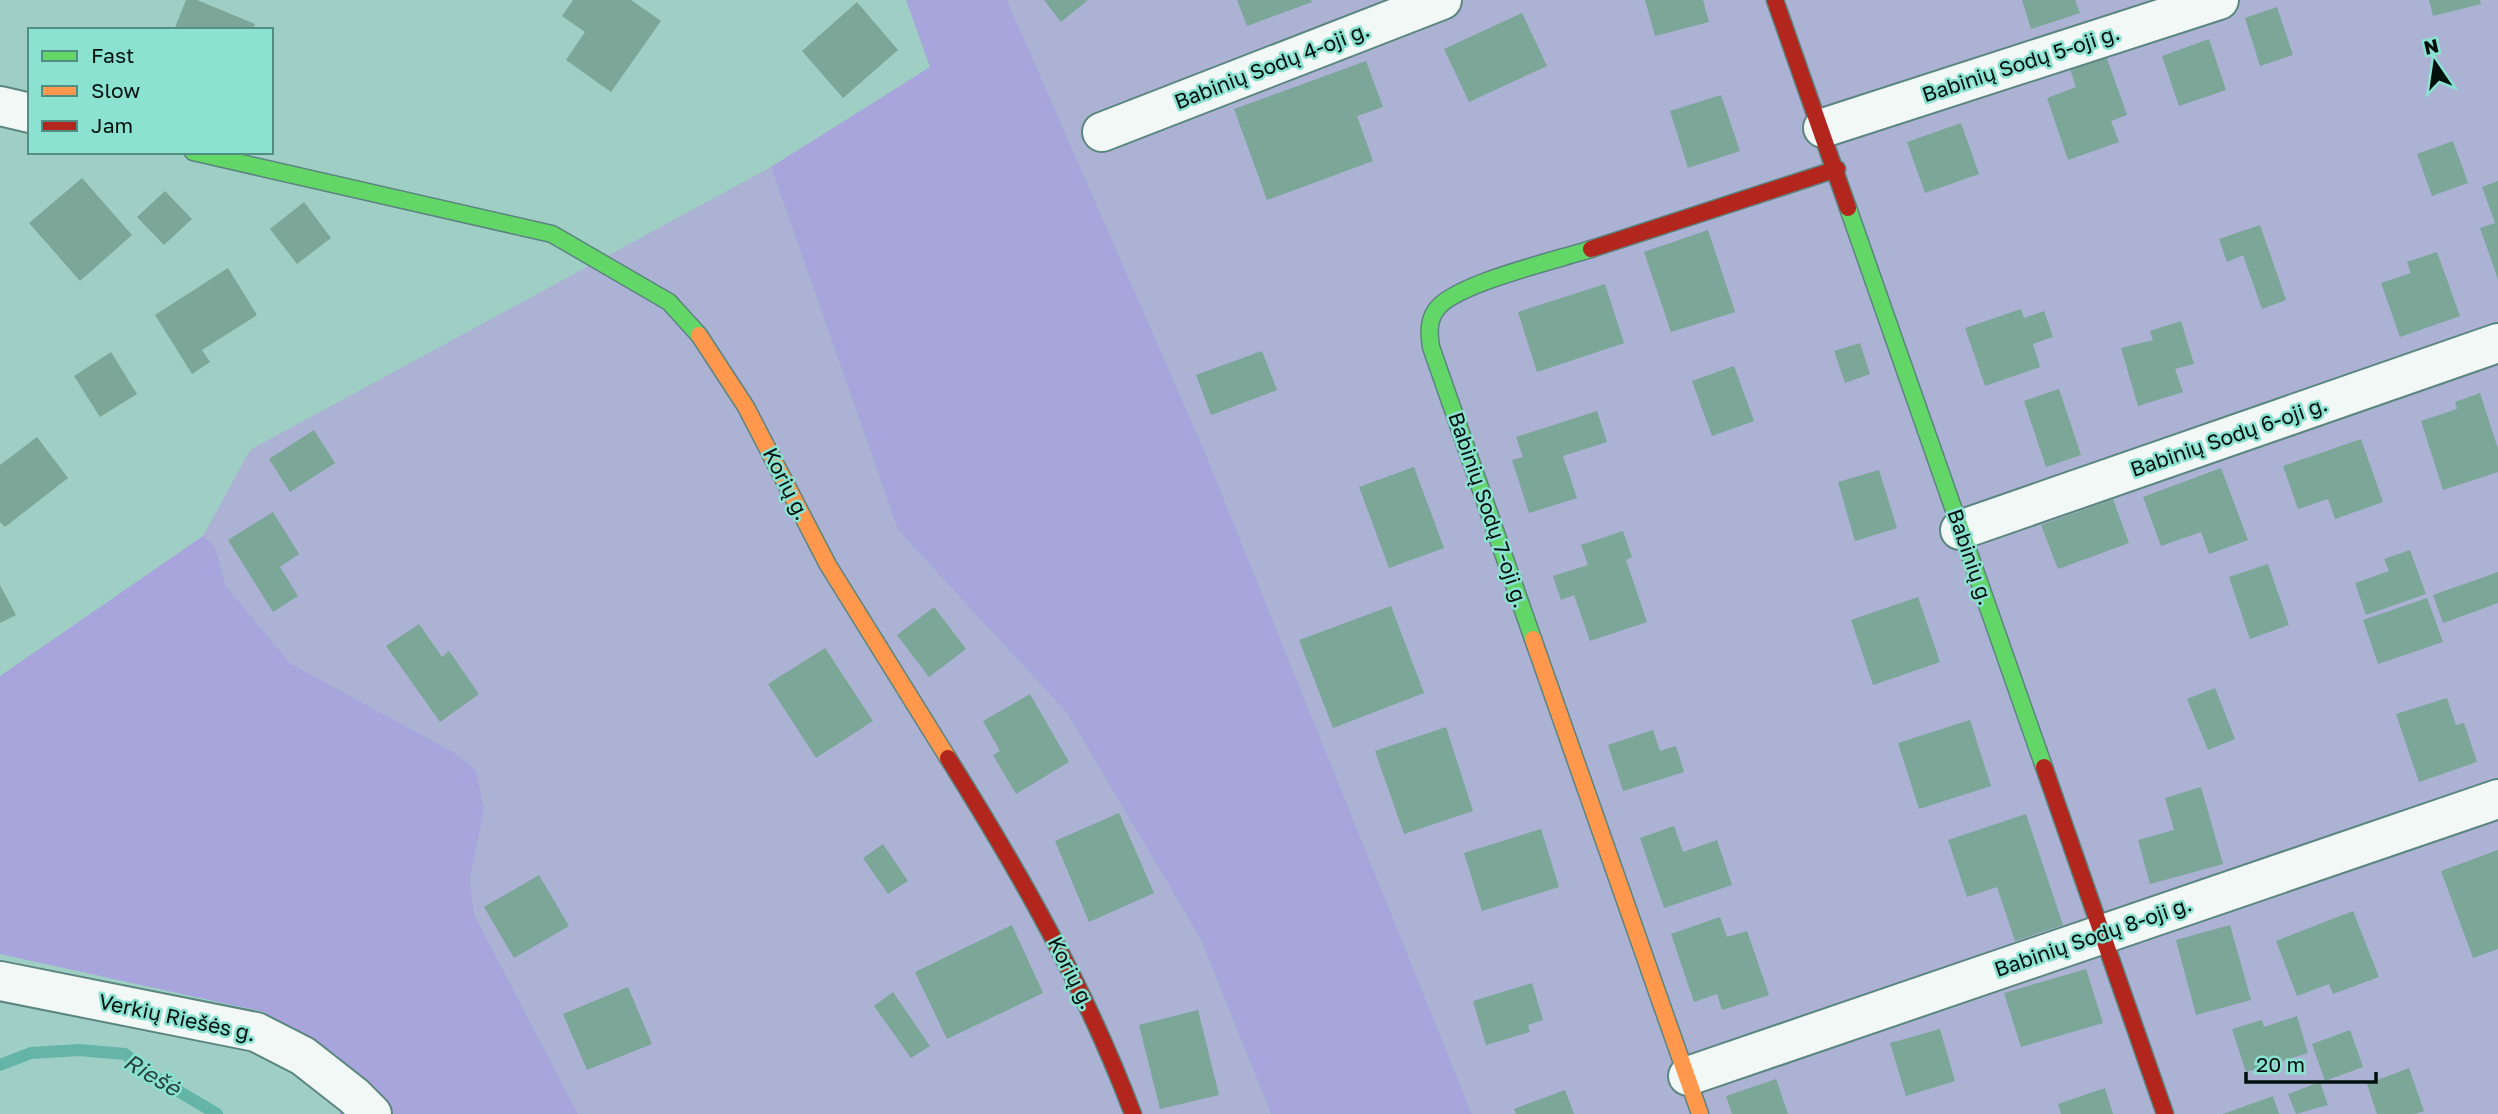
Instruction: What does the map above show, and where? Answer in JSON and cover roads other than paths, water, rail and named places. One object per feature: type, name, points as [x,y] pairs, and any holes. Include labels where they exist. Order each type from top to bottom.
[{"type":"street","name":"Babinių Sodų 4-oji g.","points":[[1102,132],[1442,0]]},
{"type":"street","name":"Babinių g.","points":[[1775,0],[1823,128],[1960,530],[2165,1114]]},
{"type":"street","name":"Babinių Sodų 5-oji g.","points":[[1823,128],[2219,0]]},
{"type":"street","points":[[0,106],[28,113]]},
{"type":"street","name":"Korių g.","points":[[202,154],[552,234],[669,302],[714,354],[746,407],[828,565],[1024,880],[1105,1040],[1133,1114]]},
{"type":"street","name":"Babinių Sodų 7-oji g.","points":[[1700,1114],[1431,347],[1428,328],[1440,303],[1454,293],[1837,169]]},
{"type":"street","name":"Babinių Sodų 6-oji g.","points":[[1960,530],[2498,343]]},
{"type":"street","name":"Babinių Sodų 8-oji g.","points":[[1688,1076],[2498,799]]},
{"type":"street","name":"Verkių Riešės g.","points":[[0,981],[256,1032],[303,1056],[372,1114]]},
{"type":"waterway","name":"Riešė","points":[[0,1065],[31,1053],[79,1050],[125,1054],[146,1072],[217,1114]]}]
